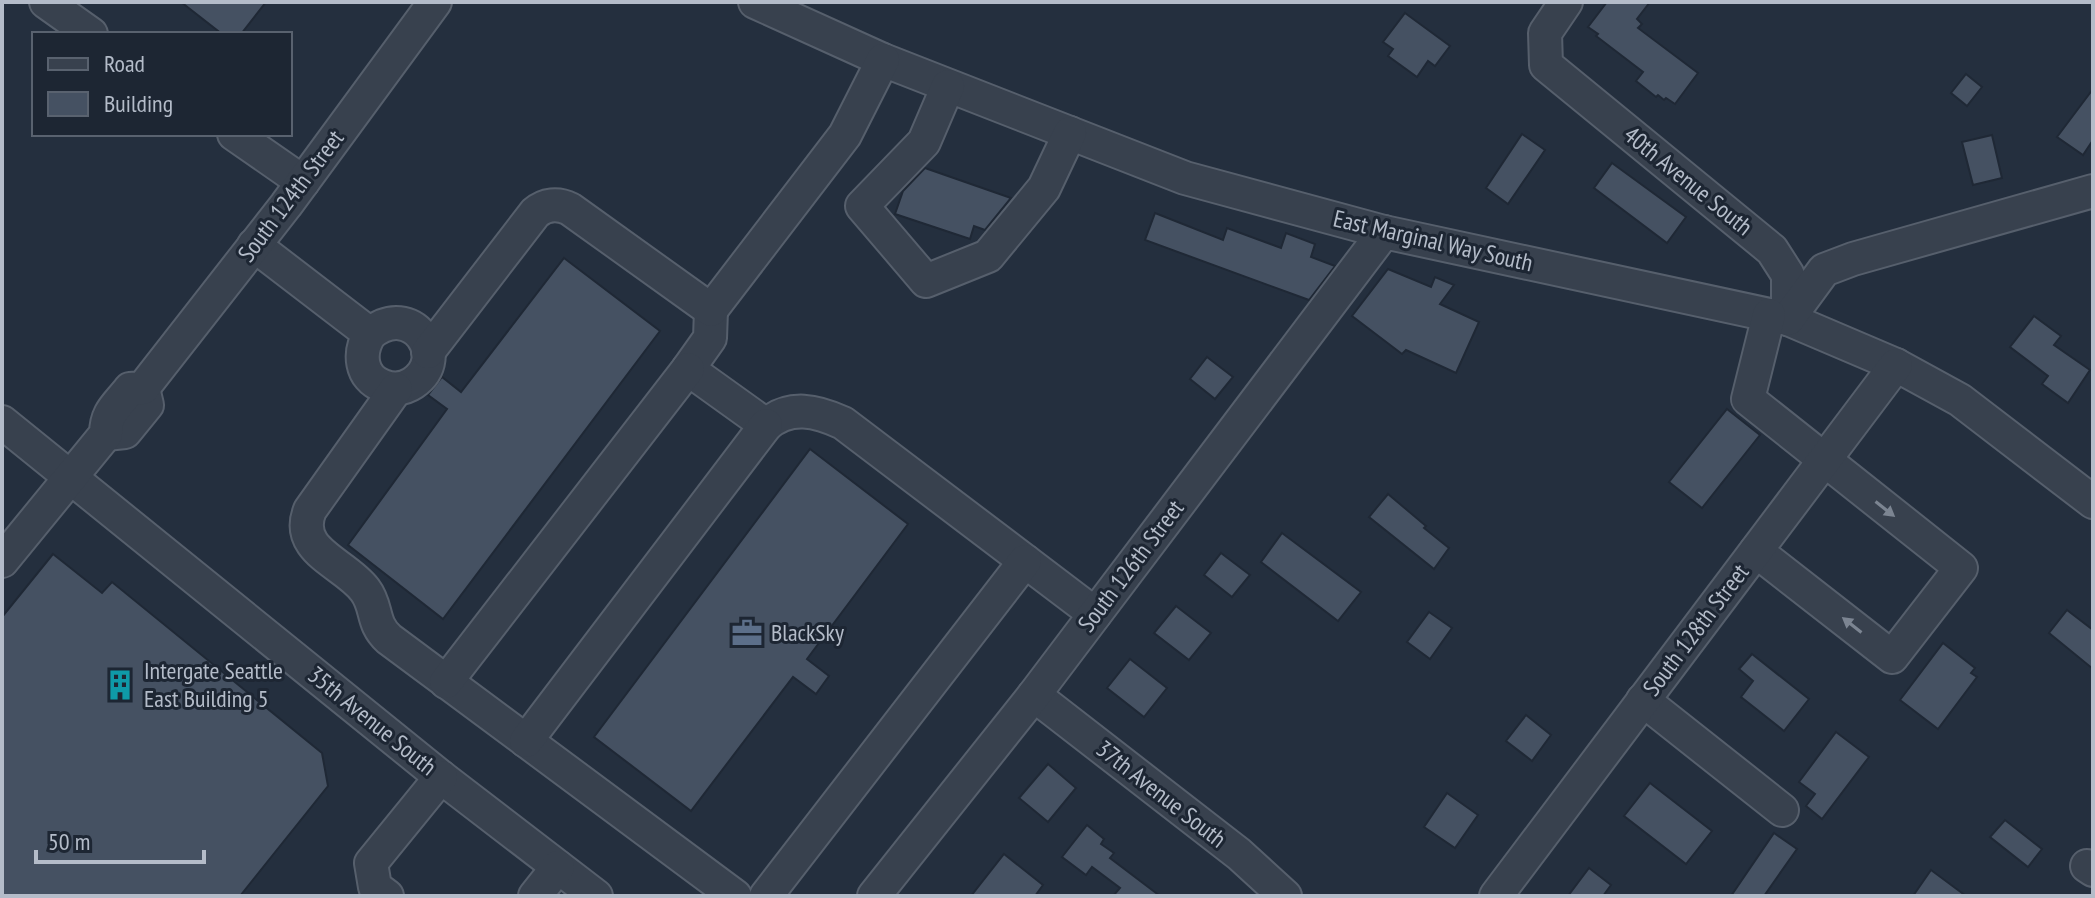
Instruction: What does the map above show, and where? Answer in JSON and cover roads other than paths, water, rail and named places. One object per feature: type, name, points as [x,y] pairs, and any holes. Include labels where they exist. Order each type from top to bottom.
[{"type":"street","points":[[46,2],[88,32]]},
{"type":"street","name":"South 124th Street","points":[[2,561],[106,434],[106,419],[121,400],[130,389],[143,388],[303,182],[435,2]]},
{"type":"street","name":"East Marginal Way South","points":[[755,2],[883,60],[1185,178],[1384,232],[1779,317],[1896,365],[1960,400],[2093,502]]},
{"type":"street","name":"40th Avenue South","points":[[1566,2],[1545,33],[1546,65],[1772,250],[1788,275],[1779,317]]},
{"type":"street","points":[[446,682],[710,338],[711,310],[845,135],[883,60]]},
{"type":"street","points":[[948,86],[924,142],[862,206],[926,281],[988,256],[1044,188],[1070,133]]},
{"type":"street","points":[[237,136],[303,182]]},
{"type":"street","points":[[1756,551],[1892,657],[1961,568],[1748,399],[1779,317],[1824,270],[2093,191]]},
{"type":"street","points":[[428,352],[535,213],[549,206],[561,205],[570,209],[711,310]]},
{"type":"street","name":"South 126th Street","points":[[874,896],[1034,695],[1384,232]]},
{"type":"street","points":[[254,245],[370,334]]},
{"type":"street","points":[[396,389],[376,383],[368,375],[362,354],[370,334],[378,327],[400,322],[419,332],[428,352],[428,363],[417,381],[396,389],[310,510],[305,529],[315,547],[363,588],[373,606],[378,629],[735,896]]},
{"type":"street","name":"South 128th Street","points":[[1496,896],[1896,365]]},
{"type":"street","points":[[688,369],[766,425]]},
{"type":"street","points":[[526,741],[766,425],[787,412],[806,410],[843,423],[1095,614]]},
{"type":"street","name":"35th Avenue South","points":[[2,422],[441,777],[596,896]]},
{"type":"street","points":[[766,896],[1025,561]]},
{"type":"street","name":"37th Avenue South","points":[[1034,695],[1239,854],[1285,896]]},
{"type":"street","points":[[1643,700],[1782,810]]},
{"type":"street","points":[[387,896],[375,887],[371,863],[441,777]]},
{"type":"street","points":[[535,896],[558,867]]},
{"type":"place","name":"BlackSky","points":[[747,633]]},
{"type":"place","name":"Intergate Seattle East Building 5","points":[[120,685]]}]
